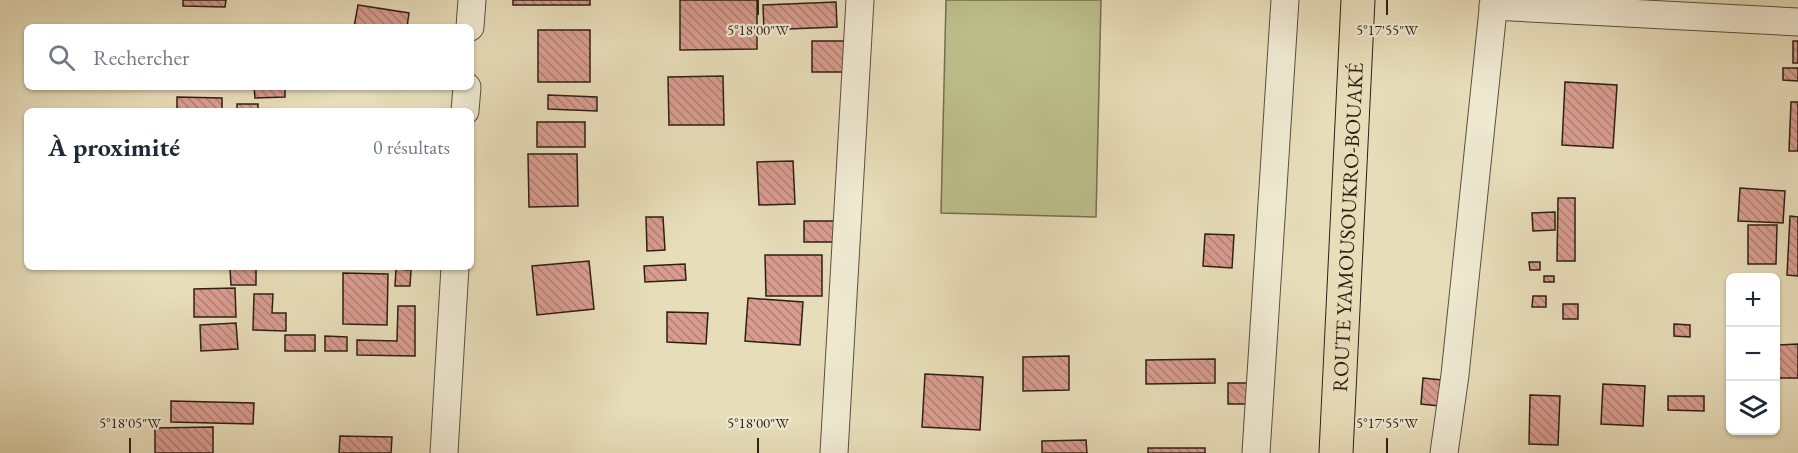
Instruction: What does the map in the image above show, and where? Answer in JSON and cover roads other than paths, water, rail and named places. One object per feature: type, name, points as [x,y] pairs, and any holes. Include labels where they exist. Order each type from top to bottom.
[{"type":"main road","name":"ROUTE YAMOUSOUKRO-BOUAKÉ","points":[[1335,453],[1358,0]]},
{"type":"street","points":[[470,24],[472,0]]},
{"type":"street","points":[[834,453],[860,0]]},
{"type":"street","points":[[1256,453],[1285,0]]},
{"type":"street","points":[[1444,453],[1455,375],[1494,3],[1798,22]]},
{"type":"street","points":[[465,108],[467,90]]},
{"type":"street","points":[[444,453],[456,270]]}]
